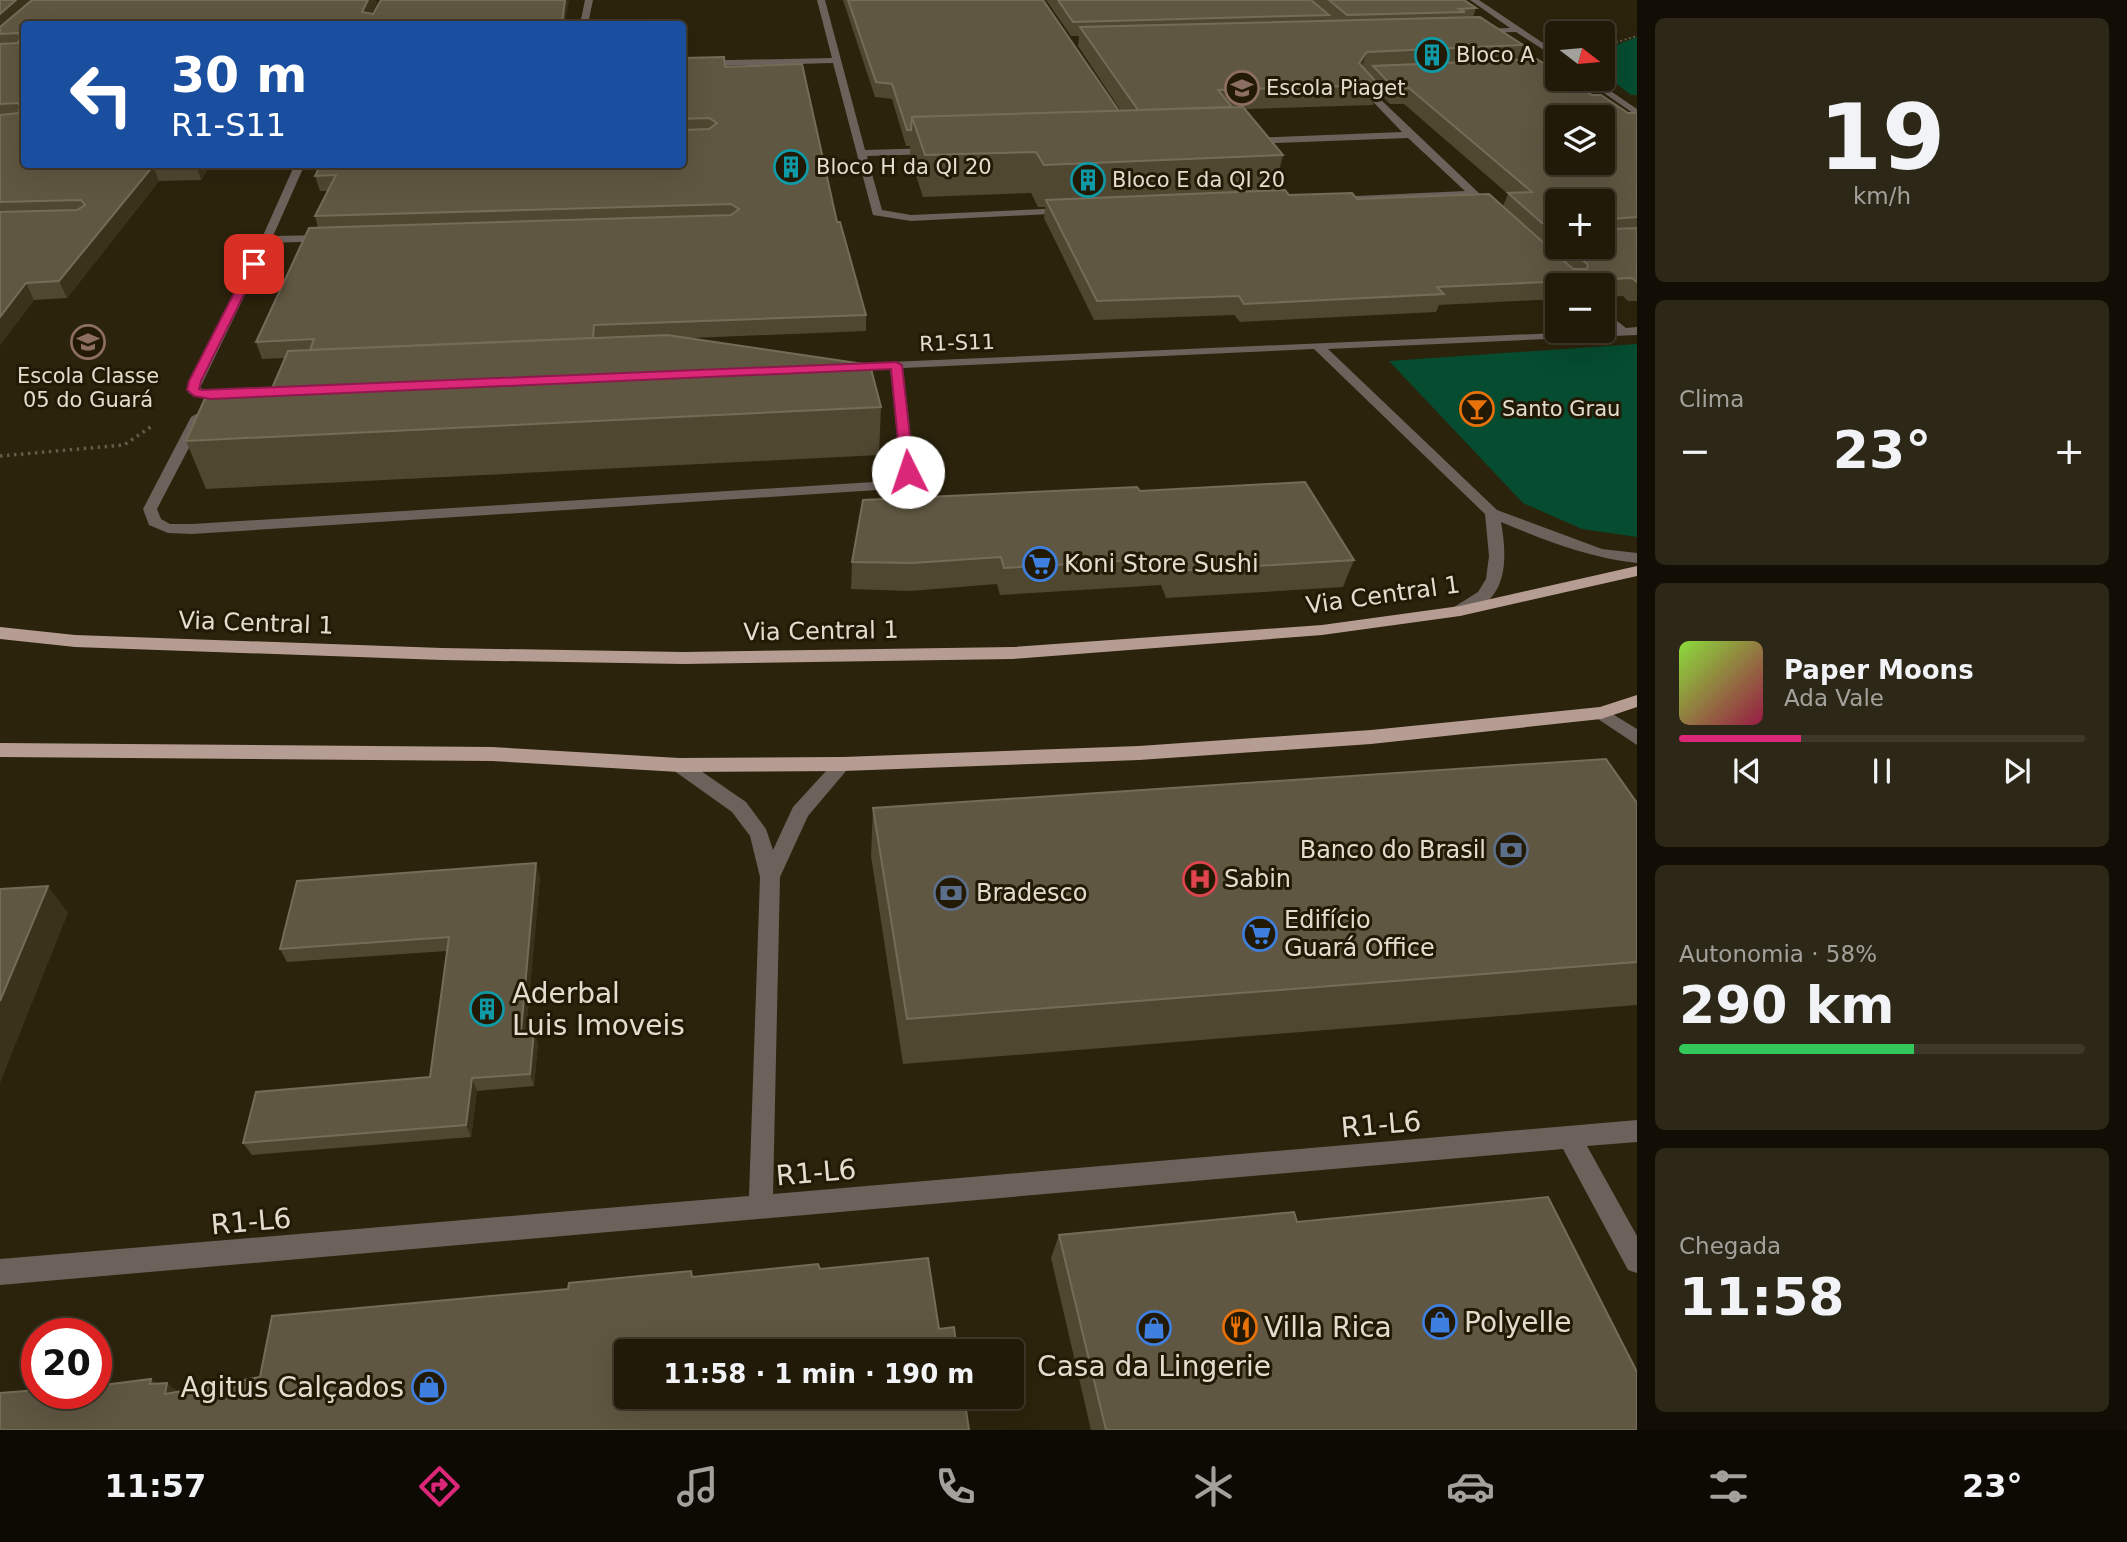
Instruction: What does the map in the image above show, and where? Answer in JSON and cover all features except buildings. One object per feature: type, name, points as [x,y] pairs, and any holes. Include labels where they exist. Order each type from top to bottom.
[{"type":"main road","name":"Via Central 1","points":[[0,633],[75,641],[442,654],[683,658],[999,653],[1322,630],[1460,611],[1637,571]]},
{"type":"main road","points":[[0,750],[492,754],[679,765],[844,764],[1180,750],[1371,737],[1601,713],[1637,701]]},
{"type":"street","points":[[585,21],[589,0]]},
{"type":"street","points":[[821,0],[877,213],[911,218],[1077,211]]},
{"type":"street","points":[[1474,0],[1545,49]]},
{"type":"street","points":[[1463,31],[1518,30]]},
{"type":"street","points":[[686,64],[838,60]]},
{"type":"street","points":[[1364,76],[1360,78],[1360,84],[1482,202]]},
{"type":"street","points":[[1606,91],[1634,109]]},
{"type":"street","points":[[1232,141],[1410,135]]},
{"type":"street","points":[[861,153],[943,150]]},
{"type":"street","points":[[298,168],[193,390],[204,394],[306,391]]},
{"type":"street","points":[[1322,200],[1473,194]]},
{"type":"street","points":[[266,240],[334,238]]},
{"type":"street","points":[[1615,325],[1623,332]]},
{"type":"street","name":"R1-S11","points":[[828,368],[1637,331]]},
{"type":"street","points":[[1319,347],[1493,513],[1601,554],[1637,558]]},
{"type":"street","points":[[204,394],[150,509],[154,522],[168,528],[893,485],[905,479],[908,472],[896,365]]},
{"type":"street","points":[[1460,611],[1487,594],[1495,573],[1499,547],[1493,513]]},
{"type":"street","points":[[1601,713],[1637,738]]},
{"type":"street","points":[[770,877],[800,812],[844,764]]},
{"type":"street","points":[[679,765],[739,807],[759,834],[770,877],[761,1206]]},
{"type":"street","name":"R1-L6","points":[[0,1272],[1637,1131]]},
{"type":"street","points":[[1569,1138],[1637,1261]]},
{"type":"path","points":[[1615,43],[1637,36]]},
{"type":"path","points":[[0,456],[124,445],[204,394]]},
{"type":"green space","points":[[1637,37],[1637,95],[1631,95],[1615,82],[1615,45]]},
{"type":"green space","points":[[1637,344],[1637,537],[1582,529],[1523,503],[1389,361]]},
{"type":"place","name":"Bloco A","points":[[1432,55]]},
{"type":"place","name":"Escola Piaget","points":[[1242,88]]},
{"type":"place","name":"Bloco H da QI 20","points":[[791,167]]},
{"type":"place","name":"Bloco E da QI 20","points":[[1088,180]]},
{"type":"place","name":"Escola Classe 05 do Guará","points":[[88,342]]},
{"type":"place","name":"Santo Grau","points":[[1477,409]]},
{"type":"place","name":"Koni Store Sushi","points":[[1040,564]]},
{"type":"place","name":"Banco do Brasil","points":[[1511,850]]},
{"type":"place","name":"Sabin","points":[[1200,879]]},
{"type":"place","name":"Bradesco","points":[[951,893]]},
{"type":"place","name":"Edifício Guará Office","points":[[1260,934]]},
{"type":"place","name":"Aderbal Luis Imoveis","points":[[487,1009]]},
{"type":"place","name":"Polyelle","points":[[1440,1322]]},
{"type":"place","name":"Villa Rica","points":[[1240,1327]]},
{"type":"place","name":"Casa da Lingerie","points":[[1154,1328]]},
{"type":"place","name":"Agitus Calçados","points":[[429,1387]]},
{"type":"route","points":[[254,264],[195,381],[193,390],[198,393],[211,395],[896,365],[908,472]]}]
